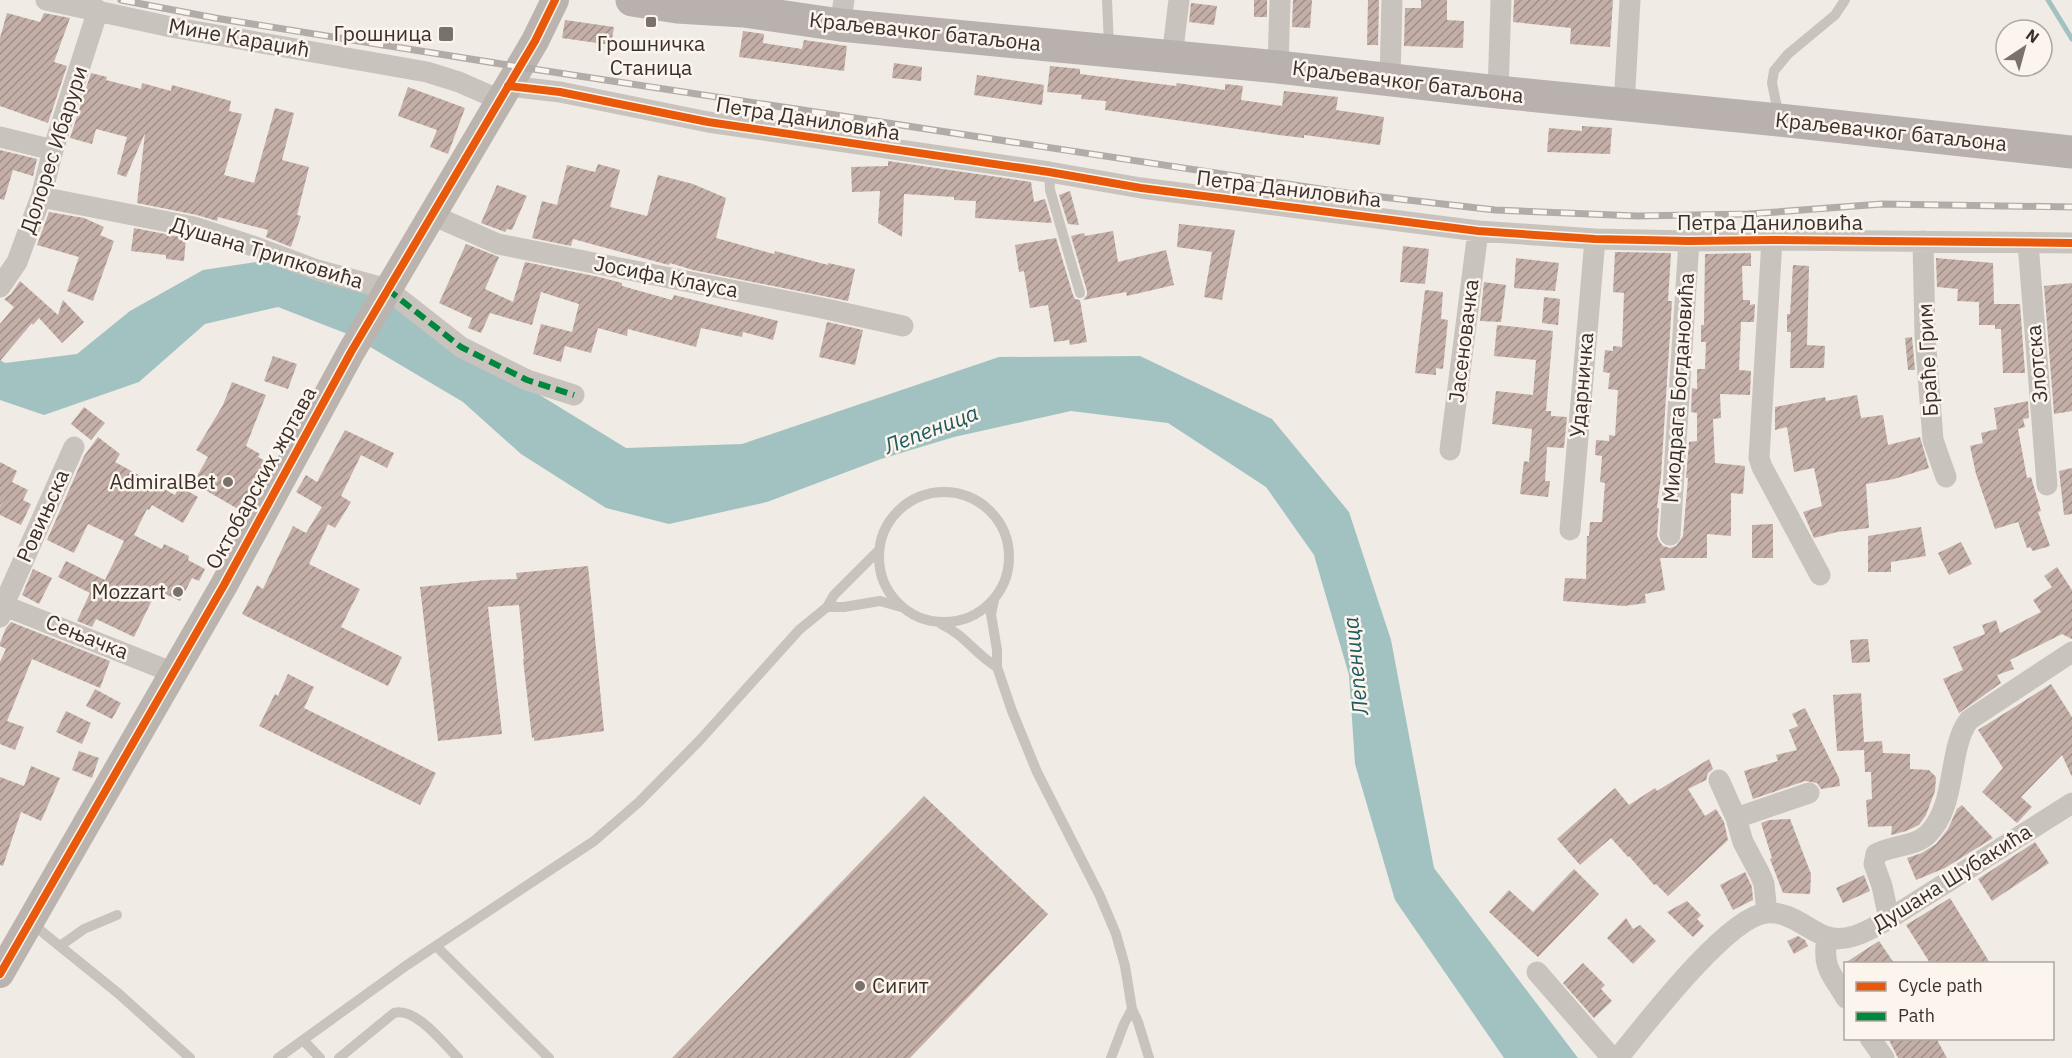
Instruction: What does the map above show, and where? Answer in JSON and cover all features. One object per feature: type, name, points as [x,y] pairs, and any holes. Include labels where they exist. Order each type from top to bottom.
[{"type":"main road","name":"Краљевачког батаљона","points":[[632,0],[677,7],[842,13],[1172,57],[2072,152]]},
{"type":"main road","name":"Краљевачког батаљона","points":[[707,0],[744,11]]},
{"type":"street","name":"Мине Караџић","points":[[46,0],[171,27],[427,72],[504,93]]},
{"type":"street","name":"Октобарских жртава","points":[[0,974],[174,673],[383,296],[536,41],[555,0]]},
{"type":"street","points":[[1172,57],[1179,0]]},
{"type":"street","points":[[1278,67],[1280,0]]},
{"type":"street","points":[[1390,79],[1392,0]]},
{"type":"street","points":[[1498,92],[1501,0]]},
{"type":"street","points":[[1624,106],[1630,0]]},
{"type":"street","name":"Долорес Ибарури","points":[[0,286],[17,262],[41,197],[53,150],[98,10]]},
{"type":"street","name":"Петра Даниловића","points":[[504,93],[560,92],[708,123],[1049,172],[1141,188],[1478,231],[1594,239],[1689,241],[2072,243]]},
{"type":"street","points":[[0,137],[53,150]]},
{"type":"street","name":"Душана Трипковића","points":[[41,197],[194,227],[253,246],[383,296]]},
{"type":"street","name":"Јосифа Клауса","points":[[432,215],[498,244],[786,301],[903,327]]},
{"type":"street","name":"Јасеновачка","points":[[1450,450],[1478,231]]},
{"type":"street","name":"Ударничка","points":[[1570,530],[1594,239]]},
{"type":"street","points":[[1773,240],[1759,458],[1820,575]]},
{"type":"street","name":"Миодрага Богдановића","points":[[1670,535],[1689,241]]},
{"type":"street","name":"Браће Грим","points":[[1923,241],[1925,334],[1933,440],[1946,477]]},
{"type":"street","name":"Злотска","points":[[2028,243],[2047,485]]},
{"type":"street","points":[[383,296],[461,347],[527,380],[574,395]]},
{"type":"street","name":"Ровињска","points":[[1,608],[74,447]]},
{"type":"street","name":"Сењачка","points":[[1,608],[174,673]]},
{"type":"street","points":[[1889,919],[1882,886],[1874,864],[1876,854],[1921,839],[1935,825],[1948,794],[1961,733],[1969,720],[2072,652]]},
{"type":"street","points":[[1719,780],[1736,818],[1743,842],[1764,884],[1767,913]]},
{"type":"street","points":[[1736,818],[1809,793]]},
{"type":"street","name":"Душана Шубакића","points":[[1827,937],[1851,937],[1889,919],[2072,803]]},
{"type":"street","points":[[1617,1058],[1670,995],[1726,936],[1745,920],[1767,913],[1794,919],[1827,937],[1824,957],[1826,964],[1844,996]]},
{"type":"street","points":[[1537,972],[1612,1058]]},
{"type":"street","points":[[1871,1040],[1884,1058]]},
{"type":"lane","points":[[1107,0],[1110,49]]},
{"type":"lane","points":[[1779,120],[1772,83],[1774,71],[1788,54],[1835,15],[1845,0]]},
{"type":"lane","points":[[1049,172],[1050,190],[1080,293]]},
{"type":"lane","points":[[901,607],[888,591],[880,572],[878,551],[883,531],[894,514],[909,500],[928,492],[949,491],[969,496],[987,507],[1000,523],[1008,542],[1010,562],[1005,582],[994,600],[991,614],[997,650],[997,667],[1037,772],[1100,896],[1116,934],[1125,966],[1132,1009],[1149,1058]]},
{"type":"lane","points":[[278,1058],[435,946],[594,840],[639,802],[700,740],[799,630],[827,607],[834,595],[878,551]]},
{"type":"lane","points":[[938,622],[959,621],[978,613],[994,600]]},
{"type":"lane","points":[[827,607],[844,607],[880,601],[901,607],[919,618],[938,622],[957,631],[985,659],[997,667]]},
{"type":"lane","points":[[60,946],[84,929],[117,915]]},
{"type":"lane","points":[[30,922],[119,994],[190,1058]]},
{"type":"lane","points":[[435,946],[549,1058]]},
{"type":"lane","points":[[1111,1058],[1132,1009]]},
{"type":"lane","points":[[339,1058],[394,1013],[401,1011],[414,1016],[458,1058]]},
{"type":"lane","points":[[303,1040],[320,1058]]},
{"type":"water","name":"Лепеница","points":[[270,260],[369,290],[626,448],[742,444],[999,357],[1140,356],[1272,419],[1349,512],[1391,640],[1434,868],[1578,1058],[1504,1058],[1395,900],[1355,764],[1349,675],[1314,555],[1266,487],[1168,423],[1071,411],[954,437],[881,459],[767,502],[669,524],[606,508],[521,454],[463,402],[350,335],[278,307],[205,324],[139,382],[44,415],[0,400],[0,360],[5,363],[77,354],[130,311],[203,270]]},
{"type":"building","points":[[1254,0],[1267,0],[1267,17],[1254,17]]},
{"type":"building","points":[[1293,0],[1312,0],[1310,28],[1292,27]]},
{"type":"building","points":[[1368,0],[1379,0],[1378,45],[1367,45]]},
{"type":"building","points":[[1421,0],[1447,0],[1447,20],[1464,21],[1463,48],[1404,46],[1405,8],[1421,8]]},
{"type":"building","points":[[1514,0],[1613,0],[1610,47],[1570,44],[1571,28],[1513,22]]},
{"type":"building","points":[[1191,3],[1217,6],[1214,25],[1189,22]]},
{"type":"building","points":[[7,13],[40,22],[44,13],[70,18],[54,62],[67,66],[48,123],[0,106],[0,38]]},
{"type":"building","points":[[565,20],[614,27],[611,45],[562,38]]},
{"type":"building","points":[[743,31],[764,34],[763,43],[802,49],[804,40],[847,46],[844,71],[739,57]]},
{"type":"building","points":[[894,63],[922,67],[921,81],[892,78]]},
{"type":"building","points":[[1050,66],[1080,69],[1080,74],[1176,86],[1177,83],[1225,90],[1225,84],[1243,86],[1241,100],[1282,106],[1284,91],[1338,97],[1336,110],[1384,117],[1380,145],[1304,135],[1304,138],[1279,135],[1105,110],[1106,101],[1081,99],[1082,95],[1047,92]]},
{"type":"building","points":[[91,73],[107,77],[106,80],[141,89],[142,83],[171,91],[172,85],[231,101],[229,111],[242,114],[224,175],[254,183],[275,108],[294,113],[282,160],[309,167],[297,215],[301,216],[291,247],[266,237],[268,230],[218,217],[217,221],[137,203],[145,133],[126,177],[117,174],[127,137],[96,129],[92,144],[70,138]]},
{"type":"building","points":[[977,75],[1044,85],[1042,105],[974,95]]},
{"type":"building","points":[[408,87],[465,108],[448,154],[430,147],[437,130],[398,116]]},
{"type":"building","points":[[1582,126],[1612,128],[1610,154],[1547,152],[1549,128],[1582,131]]},
{"type":"building","points":[[0,150],[37,159],[33,176],[13,170],[4,200],[0,199]]},
{"type":"building","points":[[888,161],[1031,182],[1034,202],[1045,199],[1052,223],[975,218],[976,201],[954,200],[954,197],[904,194],[902,237],[878,223],[880,191],[852,192],[851,167],[888,166]]},
{"type":"building","points":[[598,164],[620,170],[610,207],[647,216],[658,175],[693,184],[726,198],[716,238],[774,254],[775,251],[828,265],[828,263],[855,269],[848,301],[693,270],[670,263],[669,265],[573,239],[571,246],[532,238],[542,201],[557,205],[567,165],[595,172]]},
{"type":"building","points":[[497,185],[527,196],[512,230],[507,229],[505,232],[481,223]]},
{"type":"building","points":[[1070,191],[1079,225],[1068,224],[1059,195]]},
{"type":"building","points":[[49,212],[84,218],[104,227],[100,235],[114,241],[93,301],[67,291],[79,257],[37,245]]},
{"type":"building","points":[[1179,224],[1235,230],[1222,300],[1204,297],[1212,252],[1177,247]]},
{"type":"building","points":[[134,228],[186,238],[184,261],[166,259],[166,255],[131,251]]},
{"type":"building","points":[[1113,231],[1118,262],[1166,250],[1174,285],[1127,296],[1126,292],[1083,300],[1087,291],[1071,236]]},
{"type":"building","points":[[1056,238],[1073,295],[1075,299],[1080,300],[1087,342],[1070,345],[1069,340],[1054,342],[1048,305],[1030,308],[1024,271],[1019,272],[1015,245]]},
{"type":"building","points":[[466,244],[499,257],[485,289],[513,302],[525,262],[599,277],[672,300],[674,295],[778,321],[773,340],[743,332],[742,337],[701,328],[696,347],[628,329],[627,336],[598,328],[591,353],[565,346],[561,362],[533,354],[541,324],[572,332],[579,304],[541,292],[532,325],[490,313],[481,333],[468,328],[472,318],[439,303]]},
{"type":"building","points":[[1403,246],[1429,249],[1425,284],[1400,282]]},
{"type":"building","points":[[1615,252],[1671,253],[1668,301],[1672,301],[1657,508],[1659,508],[1657,535],[1663,546],[1670,548],[1676,546],[1683,536],[1689,442],[1697,441],[1697,413],[1691,412],[1692,388],[1697,389],[1697,369],[1705,369],[1706,342],[1701,342],[1701,325],[1704,325],[1705,254],[1751,253],[1751,266],[1742,266],[1743,300],[1750,300],[1750,305],[1755,304],[1754,322],[1741,322],[1739,370],[1751,371],[1750,395],[1720,394],[1721,418],[1713,419],[1715,463],[1745,466],[1743,494],[1731,493],[1731,536],[1707,534],[1707,558],[1660,558],[1665,590],[1645,594],[1646,603],[1624,606],[1563,601],[1565,578],[1586,579],[1587,536],[1589,536],[1590,522],[1602,522],[1605,483],[1600,482],[1602,456],[1595,455],[1596,440],[1609,441],[1609,435],[1615,436],[1618,390],[1608,389],[1610,373],[1603,372],[1605,350],[1613,351],[1613,346],[1622,347],[1624,293],[1613,292]]},
{"type":"building","points":[[1516,258],[1559,263],[1555,291],[1514,288]]},
{"type":"building","points":[[1936,258],[1993,263],[1994,304],[2020,304],[2025,373],[2003,373],[2001,329],[1995,329],[1995,325],[1979,325],[1979,302],[1957,301],[1958,289],[1937,287]]},
{"type":"building","points":[[1793,265],[1809,266],[1807,345],[1825,346],[1824,368],[1790,368],[1791,332],[1787,332],[1787,314],[1790,314]]},
{"type":"building","points":[[20,281],[58,315],[63,300],[84,322],[62,343],[39,318],[33,325],[32,323],[0,361],[0,324],[14,307],[4,299],[11,294]]},
{"type":"building","points":[[1484,282],[1506,285],[1501,322],[1480,321]]},
{"type":"building","points":[[2072,283],[2072,411],[2054,414],[2044,286]]},
{"type":"building","points":[[1425,290],[1443,292],[1441,319],[1448,320],[1443,369],[1436,368],[1436,375],[1415,373]]},
{"type":"building","points":[[1544,297],[1560,299],[1558,325],[1542,323]]},
{"type":"building","points":[[827,322],[863,330],[855,365],[819,357]]},
{"type":"building","points":[[1497,325],[1553,331],[1546,411],[1551,411],[1551,416],[1567,417],[1564,448],[1547,447],[1545,481],[1550,481],[1548,497],[1520,494],[1524,461],[1529,462],[1532,429],[1492,424],[1496,391],[1533,395],[1536,360],[1494,356]]},
{"type":"building","points":[[1912,337],[1915,370],[1908,370],[1905,338]]},
{"type":"building","points":[[273,356],[297,364],[288,389],[264,381]]},
{"type":"building","points":[[232,382],[266,395],[246,446],[260,454],[258,457],[267,462],[238,509],[193,483],[208,457],[196,450],[223,405]]},
{"type":"building","points":[[1857,395],[1861,418],[1883,415],[1888,445],[1920,437],[1929,468],[1894,479],[1866,484],[1869,528],[1814,538],[1803,512],[1822,506],[1814,468],[1794,472],[1787,427],[1775,430],[1775,407],[1825,397],[1826,401]]},
{"type":"building","points":[[2028,401],[2029,418],[2023,419],[2025,427],[2018,429],[2027,478],[2031,477],[2041,511],[2038,512],[2050,546],[2033,551],[2030,547],[2027,548],[2018,522],[1995,529],[1976,474],[1970,446],[1983,443],[1981,433],[1997,429],[1994,408]]},
{"type":"building","points":[[84,407],[105,423],[91,440],[71,424]]},
{"type":"building","points":[[345,430],[394,453],[387,468],[361,455],[341,496],[351,502],[335,528],[328,524],[309,564],[360,589],[341,627],[402,657],[388,686],[242,614],[257,585],[263,589],[293,526],[306,533],[322,507],[296,492],[306,475],[317,482]]},
{"type":"building","points":[[98,437],[120,454],[115,462],[175,495],[179,486],[198,497],[183,523],[152,505],[149,510],[147,509],[134,535],[162,549],[164,544],[189,556],[188,560],[205,569],[199,581],[192,578],[180,601],[157,590],[134,637],[96,619],[92,627],[77,621],[90,593],[58,577],[66,561],[105,580],[124,541],[88,524],[74,553],[47,540],[84,456]]},
{"type":"building","points":[[0,462],[17,471],[12,482],[28,490],[23,500],[31,504],[21,525],[0,515],[0,507],[6,495],[0,506]]},
{"type":"building","points":[[2072,468],[2072,514],[2064,515],[2059,471]]},
{"type":"building","points":[[1773,524],[1773,558],[1752,558],[1752,525]]},
{"type":"building","points":[[1921,527],[1926,556],[1891,562],[1891,572],[1868,572],[1868,536]]},
{"type":"building","points":[[1961,542],[1972,564],[1949,575],[1938,553]]},
{"type":"building","points":[[588,566],[604,731],[534,741],[523,659],[519,605],[488,607],[502,734],[438,741],[420,587],[517,579],[516,573]]},
{"type":"building","points":[[2057,567],[2072,590],[2072,639],[2062,634],[2010,660],[2014,669],[1997,675],[2001,683],[1959,713],[1943,679],[1963,670],[1953,647],[1985,634],[1982,625],[1996,620],[2000,633],[2041,612],[2033,600],[2052,587],[2044,576]]},
{"type":"building","points":[[33,569],[52,578],[39,604],[22,595]]},
{"type":"building","points":[[11,622],[110,661],[100,688],[32,659],[7,721],[24,727],[15,750],[0,744],[0,662],[6,649],[0,646],[0,643]]},
{"type":"building","points":[[1868,639],[1870,662],[1852,663],[1850,640]]},
{"type":"building","points":[[288,674],[314,687],[304,708],[436,773],[420,805],[259,726],[275,694],[278,696]]},
{"type":"building","points":[[2051,684],[2072,717],[2072,777],[2062,755],[2021,797],[2032,807],[2017,823],[1982,792],[2003,768],[1978,730]]},
{"type":"building","points":[[95,689],[121,703],[112,719],[86,706]]},
{"type":"building","points":[[1861,693],[1864,742],[1882,741],[1883,753],[1910,754],[1910,769],[1929,770],[1936,777],[1935,791],[1926,815],[1919,825],[1906,831],[1891,835],[1892,826],[1868,827],[1866,800],[1872,799],[1871,772],[1865,772],[1864,750],[1837,751],[1833,695]]},
{"type":"building","points":[[1805,708],[1839,778],[1840,786],[1821,789],[1817,783],[1805,781],[1753,799],[1744,771],[1778,761],[1776,755],[1797,750],[1789,730],[1798,726],[1792,714]]},
{"type":"building","points":[[66,711],[91,723],[82,744],[56,732]]},
{"type":"building","points":[[79,751],[99,758],[92,778],[72,770]]},
{"type":"building","points":[[1709,759],[1713,769],[1708,773],[1706,780],[1688,789],[1705,816],[1716,809],[1724,822],[1728,840],[1668,896],[1656,884],[1654,885],[1611,838],[1580,865],[1557,839],[1615,788],[1629,805],[1655,788],[1657,791]]},
{"type":"building","points":[[31,766],[60,778],[41,821],[21,812],[3,866],[0,865],[0,777],[24,786]]},
{"type":"building","name":"Сигит","points":[[924,796],[1048,914],[910,1058],[672,1058]]},
{"type":"building","points":[[1962,805],[1993,838],[1945,868],[1916,880],[1907,858],[1922,853],[1936,844],[1948,829],[1957,809]]},
{"type":"building","points":[[1790,819],[1811,874],[1810,894],[1783,893],[1770,859],[1772,858],[1761,823],[1769,820]]},
{"type":"building","points":[[2035,842],[2049,863],[1992,901],[1978,879]]},
{"type":"building","points":[[1574,869],[1599,894],[1538,957],[1489,912],[1509,890],[1533,912]]},
{"type":"building","points":[[1745,872],[1752,887],[1753,900],[1733,910],[1720,885]]},
{"type":"building","points":[[1864,875],[1870,891],[1843,903],[1836,888]]},
{"type":"building","points":[[1950,898],[1989,962],[1929,962],[1906,925]]},
{"type":"building","points":[[1687,901],[1701,915],[1697,919],[1704,926],[1693,937],[1667,912]]},
{"type":"building","points":[[1626,918],[1633,929],[1640,925],[1656,941],[1633,964],[1607,938]]},
{"type":"building","points":[[1798,936],[1805,940],[1808,946],[1794,954],[1787,941]]},
{"type":"building","points":[[1879,941],[1893,962],[1847,962]]},
{"type":"building","points":[[1583,963],[1605,985],[1601,989],[1612,1001],[1594,1018],[1563,983]]},
{"type":"building","points":[[1889,1040],[1937,1040],[1947,1058],[1898,1058]]},
{"type":"waterway","points":[[2048,0],[2072,39]]},
{"type":"railway","points":[[121,0],[215,18],[520,67],[1347,193],[1495,210],[1637,216],[1749,214],[1882,204],[2072,207]]},
{"type":"marked path","points":[[387,289],[461,347],[527,380],[574,395]]},
{"type":"cycle path","points":[[0,974],[224,585],[351,352],[535,41],[555,0]]},
{"type":"cycle path","points":[[508,86],[560,92],[708,122],[1049,172],[1141,188],[1478,231],[1595,239],[1689,241],[2072,243]]},
{"type":"place","name":"Грошничка Станица","points":[[651,22]]},
{"type":"place","name":"Грошница","points":[[446,34]]},
{"type":"place","name":"AdmiralBet","points":[[228,482]]},
{"type":"place","name":"Mozzart","points":[[178,592]]},
{"type":"place","name":"Сигит","points":[[860,986]]}]
